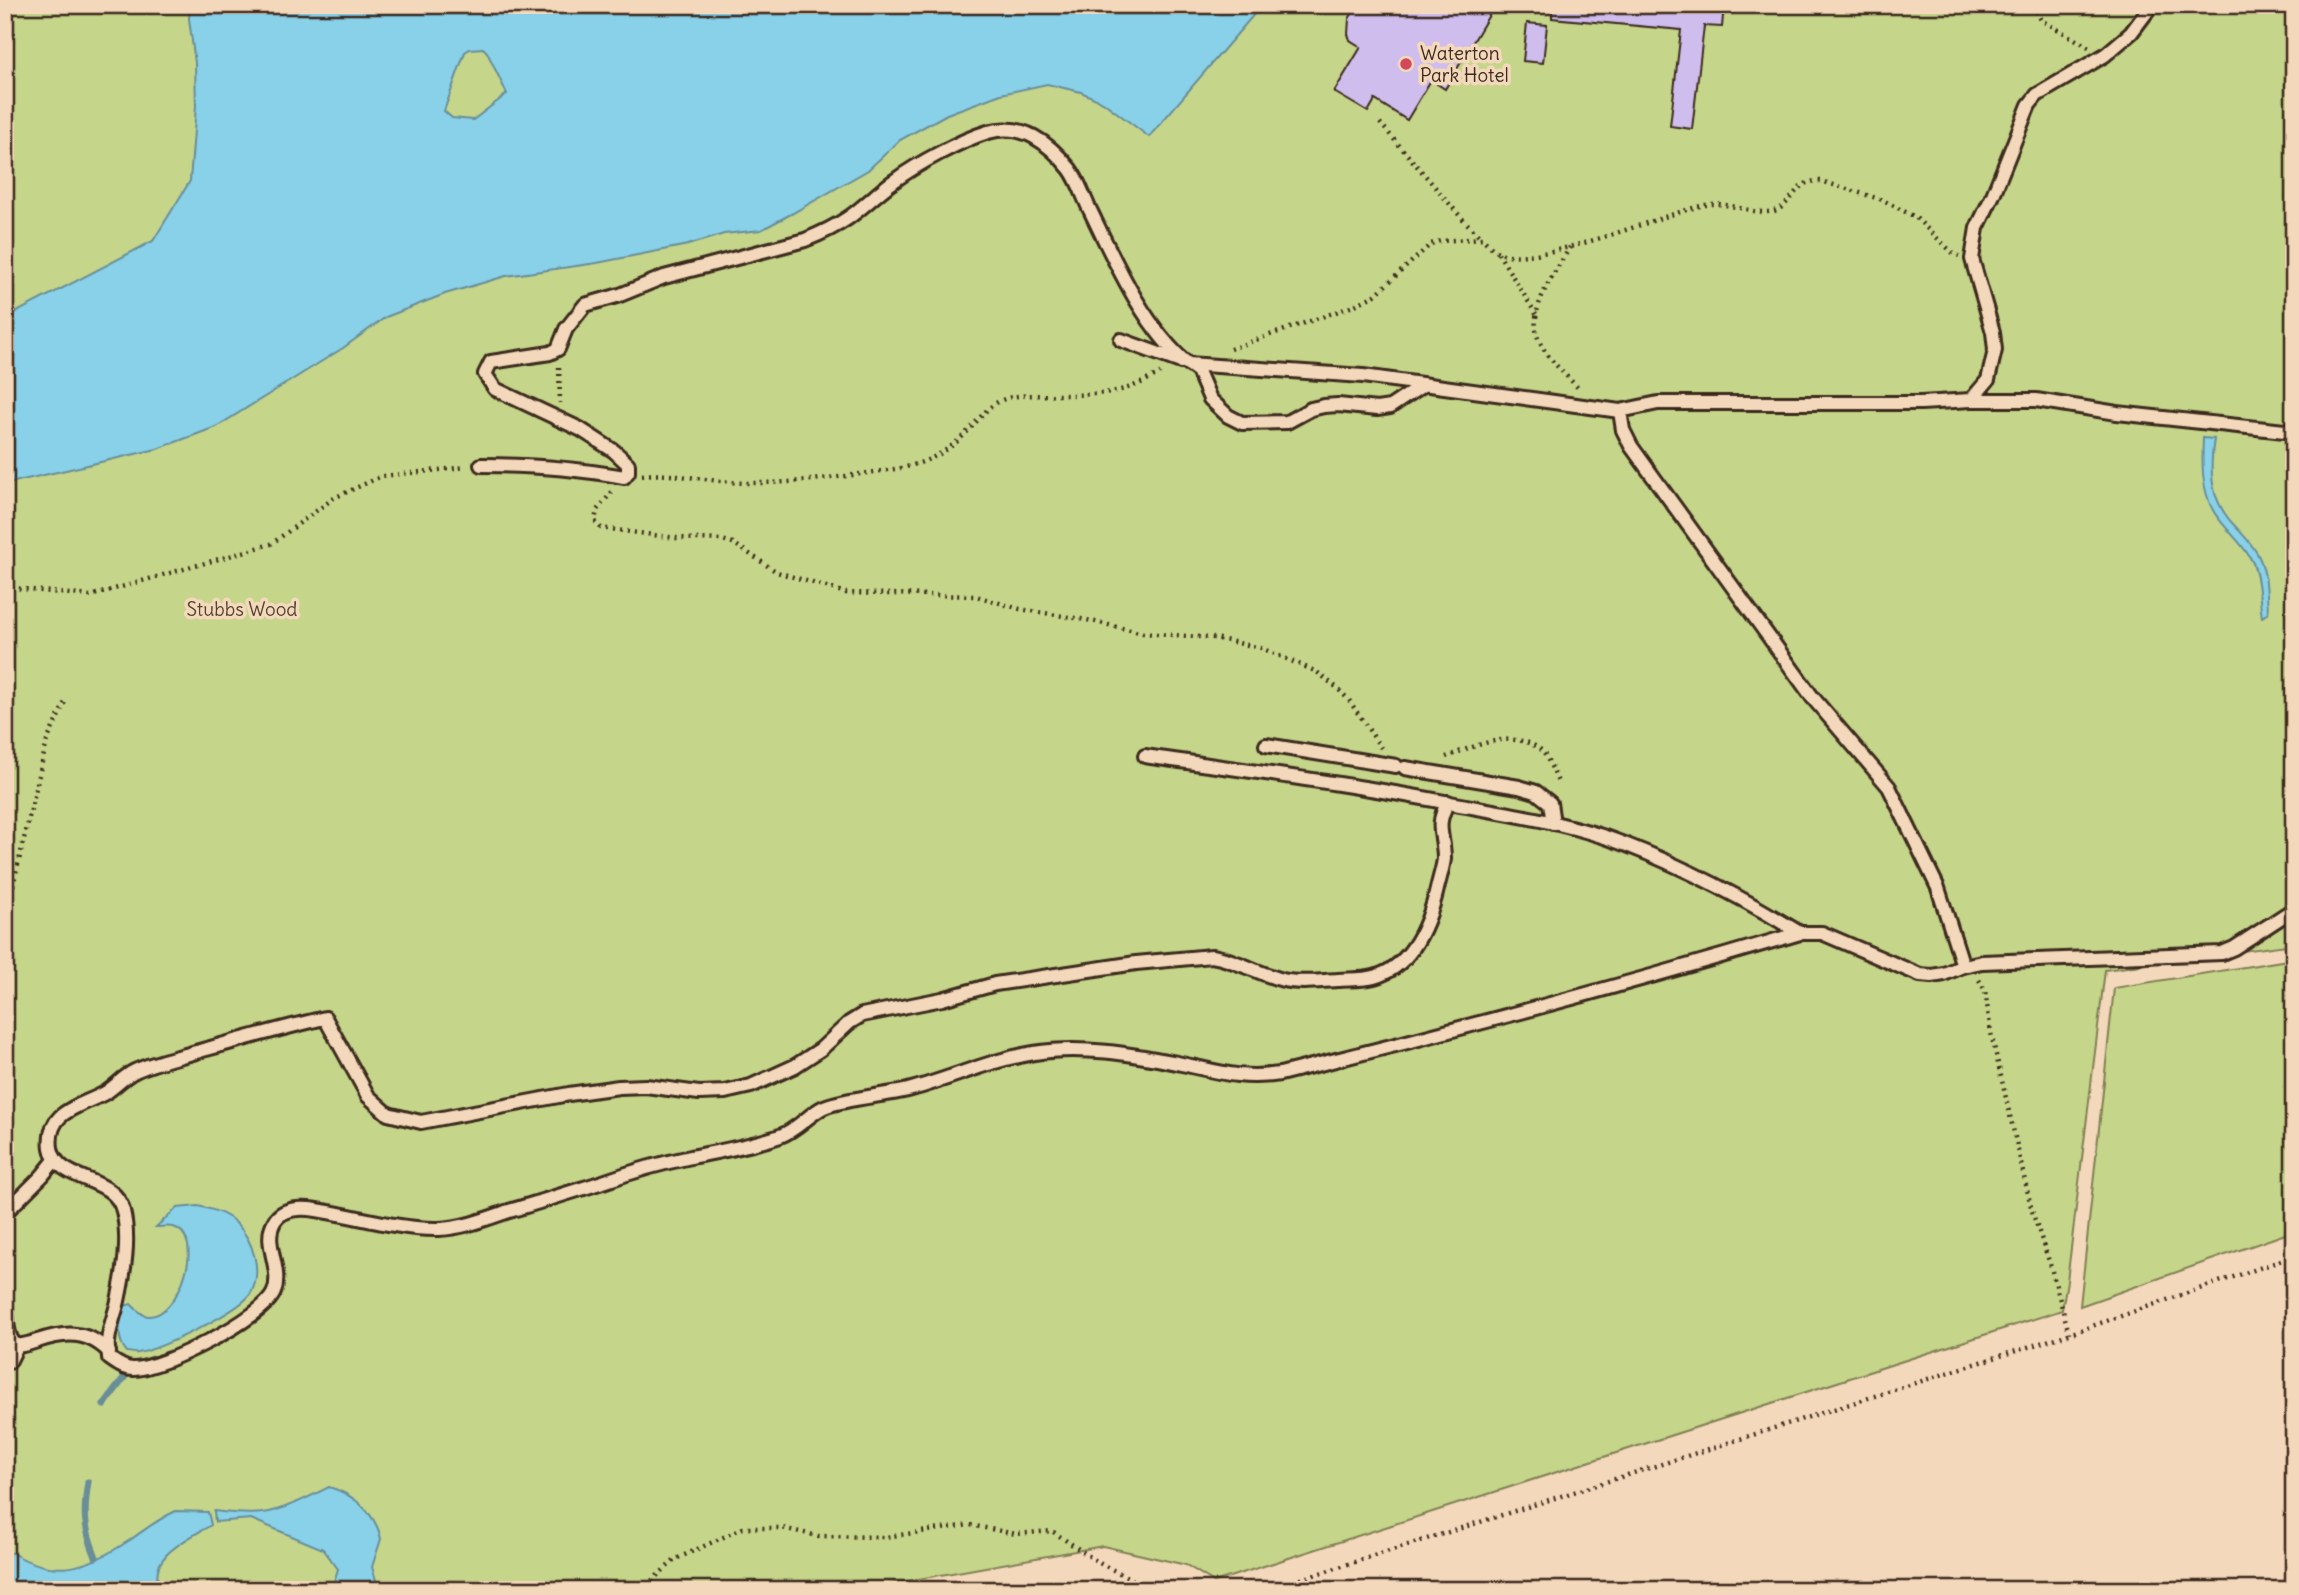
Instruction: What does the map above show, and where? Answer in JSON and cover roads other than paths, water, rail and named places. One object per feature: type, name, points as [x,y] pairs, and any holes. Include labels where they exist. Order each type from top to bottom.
[{"type":"lane","points":[[1971,400],[1988,380],[1995,350],[1993,332],[1972,259],[1977,228],[2029,105],[2037,95],[2105,55],[2131,33],[2152,5]]},
{"type":"lane","points":[[481,465],[583,469],[624,477],[629,468],[624,460],[603,444],[560,418],[495,389],[485,374],[491,362],[550,353],[558,349],[566,329],[585,305],[620,295],[664,277],[806,240],[848,218],[894,180],[942,153],[988,132],[1020,130],[1039,139],[1071,171],[1143,310],[1169,346],[1198,371],[1210,399],[1228,416],[1242,423],[1287,422],[1311,409],[1324,406],[1390,407],[1423,385]]},
{"type":"lane","points":[[1121,340],[1188,364],[1363,376],[1620,411],[1658,403],[2036,400],[2117,413],[2294,432]]},
{"type":"lane","points":[[1620,411],[1623,430],[1631,446],[1722,570],[1754,619],[1813,698],[1889,787],[1938,888],[1966,965]]},
{"type":"lane","points":[[1266,745],[1445,773],[1536,792],[1550,803],[1553,823]]},
{"type":"lane","points":[[1144,756],[1374,789],[1553,823],[1604,837],[1652,855],[1752,903],[1800,933]]},
{"type":"lane","points":[[1448,802],[1441,816],[1444,859],[1433,907],[1424,930],[1412,950],[1392,969],[1374,978],[1287,981],[1213,956],[1097,968],[995,984],[942,999],[862,1015],[849,1023],[821,1049],[795,1066],[751,1086],[725,1092],[699,1093],[646,1086],[619,1087],[421,1122],[388,1114],[368,1096],[325,1018],[133,1072],[107,1091],[72,1106],[61,1115],[51,1132],[51,1148],[55,1160],[66,1169],[113,1193],[123,1210],[127,1235],[119,1298],[107,1344],[109,1358],[130,1369],[145,1367],[217,1336],[259,1311],[274,1292],[276,1270],[270,1236],[272,1225],[285,1211],[305,1209],[407,1226],[439,1228],[474,1223],[612,1178],[786,1134],[824,1107],[908,1090],[1005,1058],[1049,1051],[1092,1052],[1153,1059],[1226,1075],[1255,1078],[1444,1033],[1800,933],[1822,933],[1920,975],[1932,976],[1982,962],[2222,953],[2294,909]]},
{"type":"lane","points":[[5,1213],[55,1160]]},
{"type":"lane","points":[[5,1306],[11,1340],[17,1346],[66,1333],[91,1337],[109,1352]]},
{"type":"lane","points":[[9,1362],[17,1346]]},
{"type":"water","points":[[190,5],[1262,5],[1149,137],[1103,102],[1081,92],[1047,84],[1001,94],[947,114],[900,140],[868,170],[761,230],[724,234],[688,245],[597,263],[506,276],[445,294],[386,317],[343,348],[216,427],[157,449],[5,484],[5,318],[153,241],[190,181],[196,106],[195,63],[189,19]],"holes":[[[483,48],[507,94],[473,120],[452,118],[444,111],[465,52]]]},
{"type":"water","points":[[2203,438],[2214,439],[2212,474],[2220,506],[2253,546],[2261,562],[2268,613],[2262,617],[2253,563],[2245,549],[2214,512],[2207,495]]},
{"type":"water","points":[[198,1206],[228,1217],[247,1238],[256,1266],[251,1293],[217,1319],[180,1338],[148,1351],[127,1352],[120,1336],[124,1306],[131,1304],[146,1316],[160,1313],[170,1304],[185,1275],[188,1244],[183,1233],[173,1227],[156,1227],[177,1208]]},
{"type":"water","points":[[329,1487],[363,1506],[374,1521],[381,1539],[372,1567],[379,1590],[326,1590],[332,1588],[338,1569],[323,1549],[251,1519],[215,1522],[214,1511],[245,1514],[271,1512]]},
{"type":"water","points":[[176,1511],[208,1512],[211,1525],[171,1550],[163,1559],[158,1568],[162,1590],[5,1590],[5,1549],[23,1559],[54,1568],[83,1564],[113,1550]]},
{"type":"waterway","points":[[104,1405],[126,1375]]},
{"type":"waterway","points":[[88,1482],[86,1520],[96,1557]]},
{"type":"place","name":"Waterton Park Hotel","points":[[1406,64]]},
{"type":"park label","name":"Stubbs Wood","points":[[242,609]]}]
